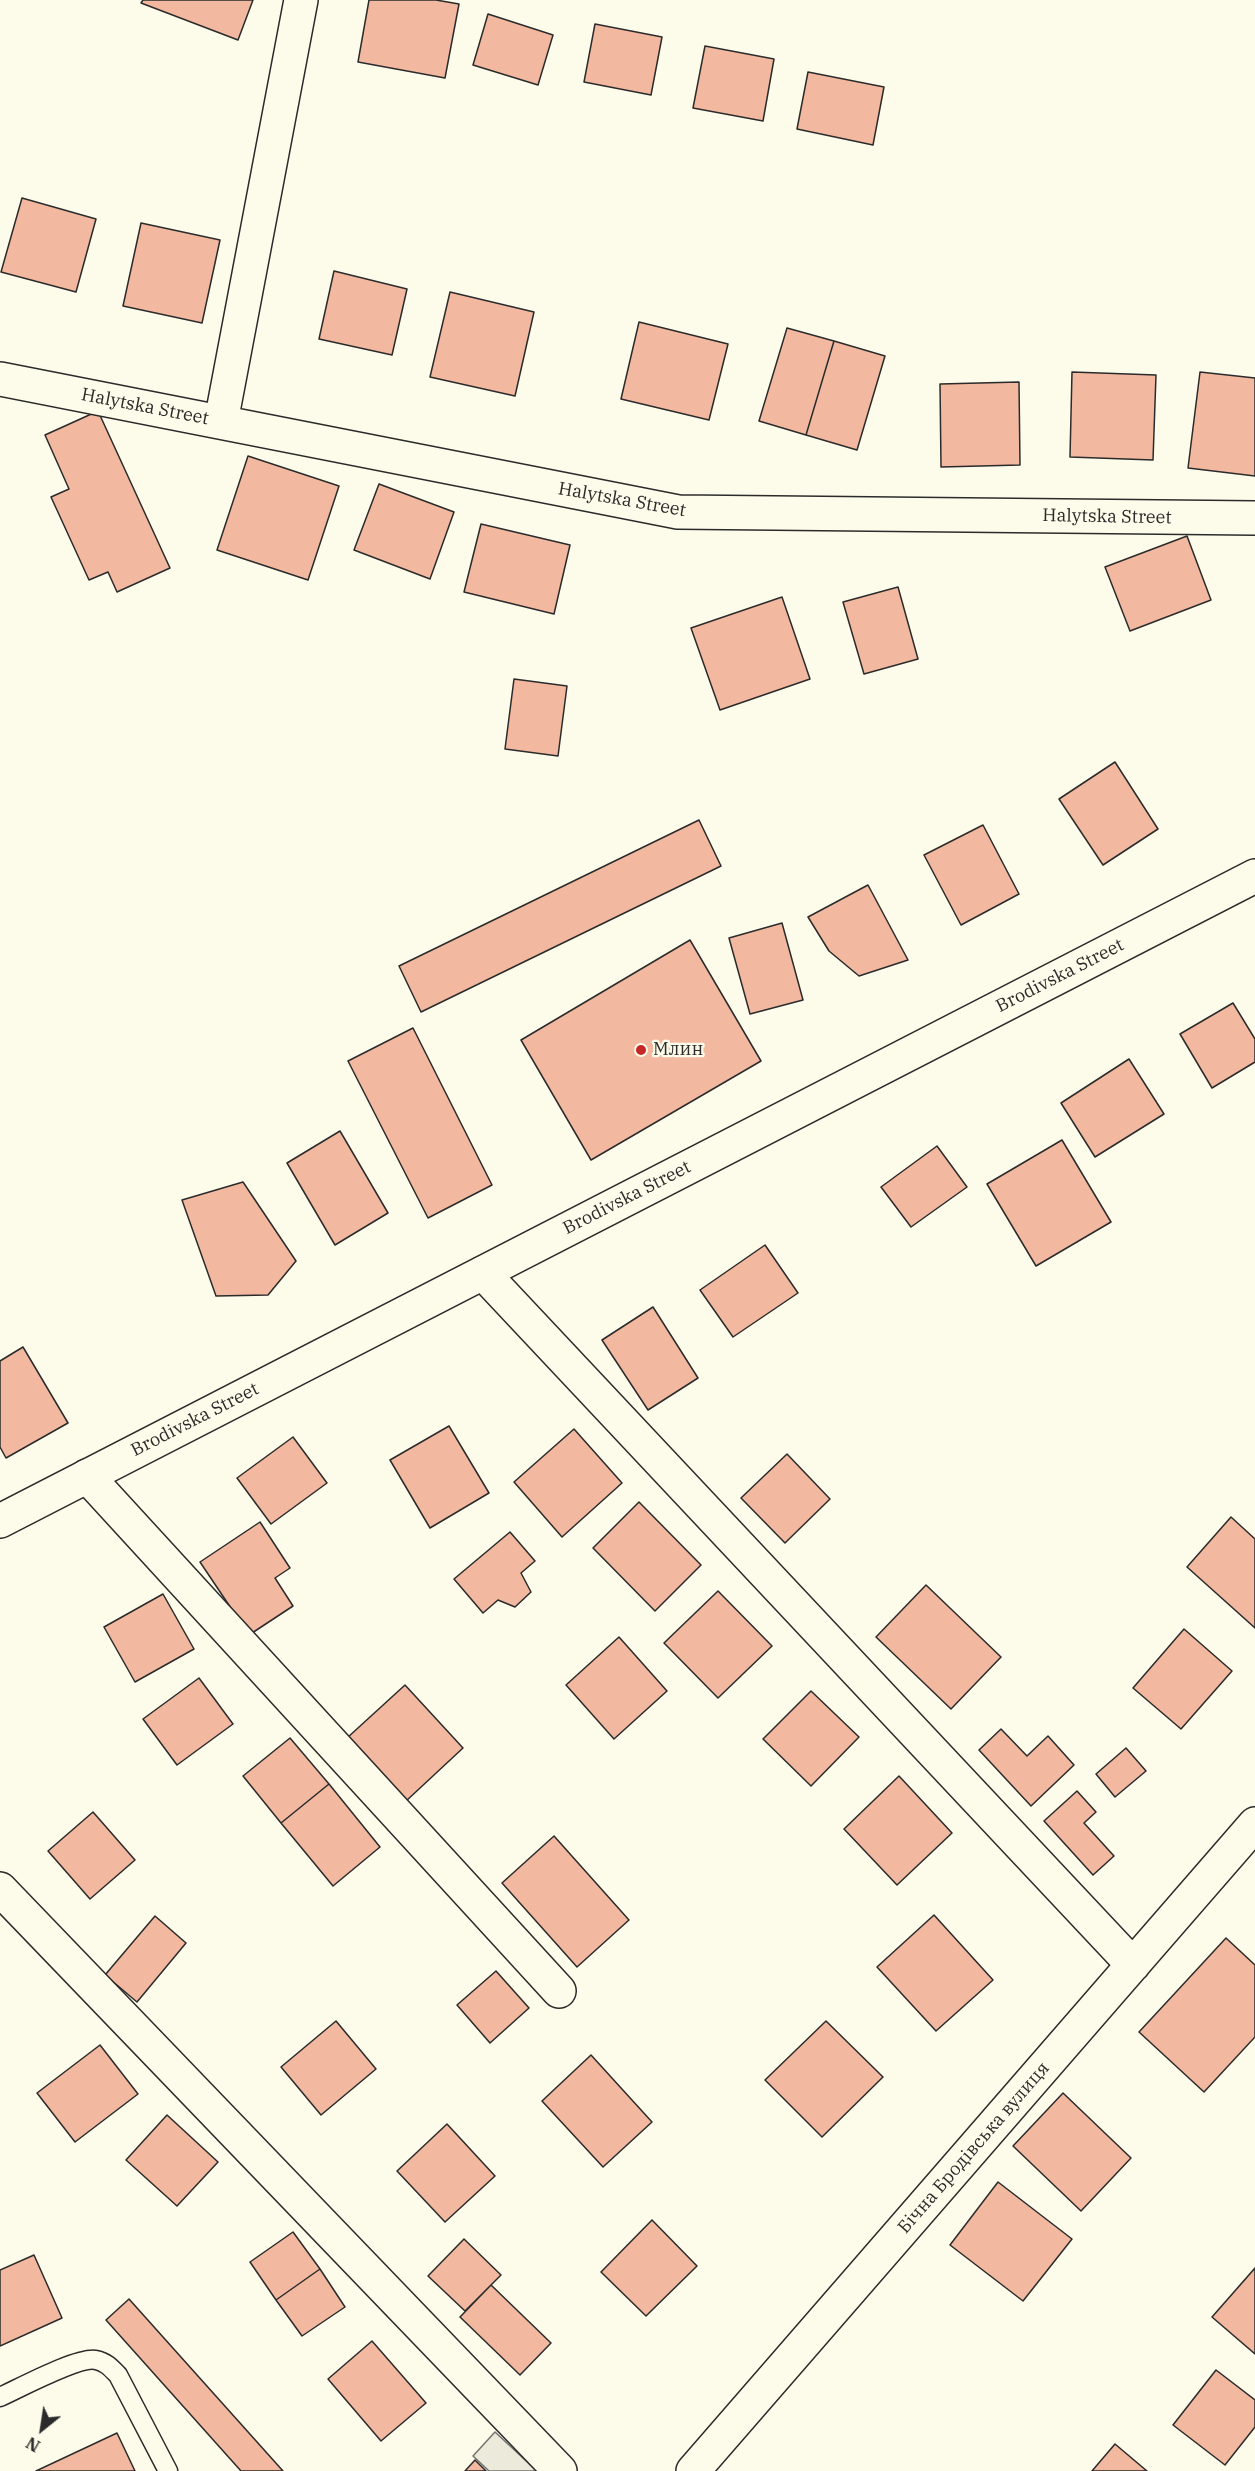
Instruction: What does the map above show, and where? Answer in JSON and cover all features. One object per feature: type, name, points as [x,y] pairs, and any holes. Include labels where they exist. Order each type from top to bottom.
[{"type":"street","points":[[221,422],[301,0]]},
{"type":"street","name":"Halytska Street","points":[[0,379],[678,512],[1255,518]]},
{"type":"street","name":"Brodivska Street","points":[[0,1521],[1255,876]]},
{"type":"street","points":[[483,1273],[1133,1965]]},
{"type":"street","points":[[87,1476],[559,1991]]},
{"type":"street","name":"Бічна Бродівська вулиця","points":[[693,2471],[1255,1824]]},
{"type":"street","points":[[0,1889],[560,2471]]},
{"type":"lane","points":[[0,2397],[79,2362],[94,2359],[108,2364],[118,2375],[168,2471]]},
{"type":"shaded area","points":[[495,2432],[537,2471],[489,2471],[473,2456]]},
{"type":"building","points":[[143,0],[253,0],[238,40],[141,3]]},
{"type":"building","points":[[369,0],[436,0],[459,4],[445,78],[358,62]]},
{"type":"building","points":[[488,14],[553,35],[538,85],[473,65]]},
{"type":"building","points":[[595,24],[662,37],[651,95],[584,82]]},
{"type":"building","points":[[705,46],[774,59],[763,121],[693,108]]},
{"type":"building","points":[[808,72],[884,87],[873,145],[797,129]]},
{"type":"building","points":[[22,198],[96,219],[76,292],[1,272]]},
{"type":"building","points":[[141,223],[220,240],[202,323],[123,306]]},
{"type":"building","points":[[334,271],[407,289],[392,355],[319,339]]},
{"type":"building","points":[[450,292],[534,312],[515,396],[430,377]]},
{"type":"building","points":[[639,322],[728,344],[709,420],[621,399]]},
{"type":"building","points":[[787,328],[834,341],[806,435],[759,421]]},
{"type":"building","points":[[834,341],[885,356],[857,450],[806,435]]},
{"type":"building","points":[[1072,372],[1156,375],[1153,460],[1070,457]]},
{"type":"building","points":[[1200,372],[1255,378],[1255,476],[1188,468]]},
{"type":"building","points":[[1019,382],[1020,465],[941,467],[940,384]]},
{"type":"building","points":[[98,411],[170,568],[117,592],[108,572],[89,580],[51,497],[69,489],[45,435]]},
{"type":"building","points":[[248,456],[339,486],[308,580],[217,550]]},
{"type":"building","points":[[379,484],[454,512],[430,579],[354,550]]},
{"type":"building","points":[[481,524],[570,545],[554,614],[464,592]]},
{"type":"building","points":[[1187,536],[1211,600],[1130,631],[1105,567]]},
{"type":"building","points":[[898,587],[918,659],[864,674],[843,602]]},
{"type":"building","points":[[782,597],[810,679],[720,710],[691,628]]},
{"type":"building","points":[[514,679],[567,686],[558,756],[505,749]]},
{"type":"building","points":[[1115,762],[1158,829],[1103,865],[1059,799]]},
{"type":"building","points":[[699,820],[721,866],[421,1012],[399,966]]},
{"type":"building","points":[[983,825],[1019,894],[961,925],[924,855]]},
{"type":"building","points":[[868,885],[908,960],[859,976],[829,951],[808,917]]},
{"type":"building","points":[[782,923],[803,1000],[750,1014],[729,938]]},
{"type":"building","name":"Млин","points":[[690,940],[761,1061],[591,1160],[521,1040]]},
{"type":"building","points":[[1233,1003],[1255,1039],[1255,1062],[1212,1088],[1180,1034]]},
{"type":"building","points":[[413,1028],[492,1185],[428,1218],[348,1061]]},
{"type":"building","points":[[1129,1059],[1164,1114],[1095,1157],[1061,1103]]},
{"type":"building","points":[[340,1131],[388,1213],[335,1245],[287,1163]]},
{"type":"building","points":[[1062,1140],[1111,1222],[1036,1266],[987,1184]]},
{"type":"building","points":[[937,1146],[967,1187],[911,1227],[881,1187]]},
{"type":"building","points":[[243,1182],[296,1261],[268,1295],[216,1296],[182,1200]]},
{"type":"building","points":[[765,1245],[798,1293],[733,1337],[700,1290]]},
{"type":"building","points":[[653,1307],[698,1378],[648,1410],[602,1340]]},
{"type":"building","points":[[23,1347],[68,1423],[6,1458],[0,1447],[0,1361]]},
{"type":"building","points":[[449,1426],[489,1493],[430,1528],[390,1460]]},
{"type":"building","points":[[574,1429],[622,1483],[562,1537],[514,1482]]},
{"type":"building","points":[[293,1437],[327,1483],[271,1524],[237,1478]]},
{"type":"building","points":[[787,1454],[830,1499],[785,1543],[741,1498]]},
{"type":"building","points":[[639,1502],[701,1565],[655,1611],[593,1548]]},
{"type":"building","points":[[1231,1517],[1255,1539],[1255,1628],[1187,1567]]},
{"type":"building","points":[[260,1522],[290,1568],[275,1578],[293,1606],[249,1635],[200,1562]]},
{"type":"building","points":[[510,1532],[535,1561],[521,1573],[531,1592],[515,1607],[498,1600],[483,1613],[454,1579]]},
{"type":"building","points":[[926,1585],[1001,1657],[951,1709],[876,1637]]},
{"type":"building","points":[[718,1591],[772,1646],[718,1698],[664,1643]]},
{"type":"building","points":[[163,1594],[194,1649],[135,1682],[104,1627]]},
{"type":"building","points":[[1184,1629],[1232,1671],[1181,1729],[1133,1688]]},
{"type":"building","points":[[619,1637],[667,1691],[614,1739],[566,1685]]},
{"type":"building","points":[[199,1678],[233,1724],[177,1765],[143,1719]]},
{"type":"building","points":[[405,1685],[463,1748],[405,1802],[347,1738]]},
{"type":"building","points":[[811,1691],[859,1737],[811,1786],[763,1739]]},
{"type":"building","points":[[1001,1729],[1027,1756],[1048,1736],[1074,1765],[1031,1806],[979,1750]]},
{"type":"building","points":[[290,1738],[329,1784],[281,1823],[243,1776]]},
{"type":"building","points":[[1126,1748],[1146,1771],[1115,1797],[1096,1774]]},
{"type":"building","points":[[899,1776],[952,1833],[897,1885],[844,1829]]},
{"type":"building","points":[[329,1784],[380,1847],[333,1886],[281,1823]]},
{"type":"building","points":[[1077,1791],[1096,1812],[1084,1823],[1114,1856],[1093,1875],[1044,1821]]},
{"type":"building","points":[[93,1812],[135,1860],[90,1899],[48,1851]]},
{"type":"building","points":[[554,1836],[629,1920],[577,1967],[502,1883]]},
{"type":"building","points":[[934,1915],[993,1980],[936,2031],[877,1967]]},
{"type":"building","points":[[155,1916],[186,1943],[137,2002],[105,1975]]},
{"type":"building","points":[[1226,1938],[1255,1965],[1255,2037],[1204,2092],[1139,2032]]},
{"type":"building","points":[[496,1971],[529,2008],[490,2043],[457,2005]]},
{"type":"building","points":[[336,2021],[376,2069],[321,2115],[281,2067]]},
{"type":"building","points":[[826,2021],[883,2077],[822,2137],[765,2080]]},
{"type":"building","points":[[100,2045],[138,2094],[75,2142],[37,2093]]},
{"type":"building","points":[[591,2055],[652,2122],[603,2167],[542,2101]]},
{"type":"building","points":[[1063,2093],[1131,2158],[1081,2211],[1013,2146]]},
{"type":"building","points":[[167,2115],[218,2162],[177,2206],[126,2160]]},
{"type":"building","points":[[447,2124],[495,2176],[445,2222],[397,2171]]},
{"type":"building","points":[[998,2182],[1072,2239],[1023,2301],[950,2245]]},
{"type":"building","points":[[652,2220],[697,2266],[646,2316],[601,2272]]},
{"type":"building","points":[[293,2232],[320,2269],[276,2300],[250,2262]]},
{"type":"building","points":[[464,2239],[501,2275],[465,2311],[428,2276]]},
{"type":"building","points":[[34,2255],[62,2318],[0,2346],[0,2270]]},
{"type":"building","points":[[1255,2268],[1255,2354],[1212,2317]]},
{"type":"building","points":[[320,2269],[345,2307],[302,2336],[276,2300]]},
{"type":"building","points":[[491,2285],[551,2343],[520,2375],[460,2317]]},
{"type":"building","points":[[129,2299],[283,2471],[241,2471],[106,2320]]},
{"type":"building","points":[[372,2341],[426,2403],[381,2441],[328,2379]]},
{"type":"building","points":[[1216,2370],[1255,2400],[1255,2427],[1225,2465],[1173,2425]]},
{"type":"building","points":[[117,2433],[135,2471],[36,2471]]},
{"type":"building","points":[[1115,2444],[1147,2471],[1092,2471]]},
{"type":"building","points":[[475,2460],[486,2471],[465,2471]]},
{"type":"place","name":"Млин","points":[[641,1050]]}]
